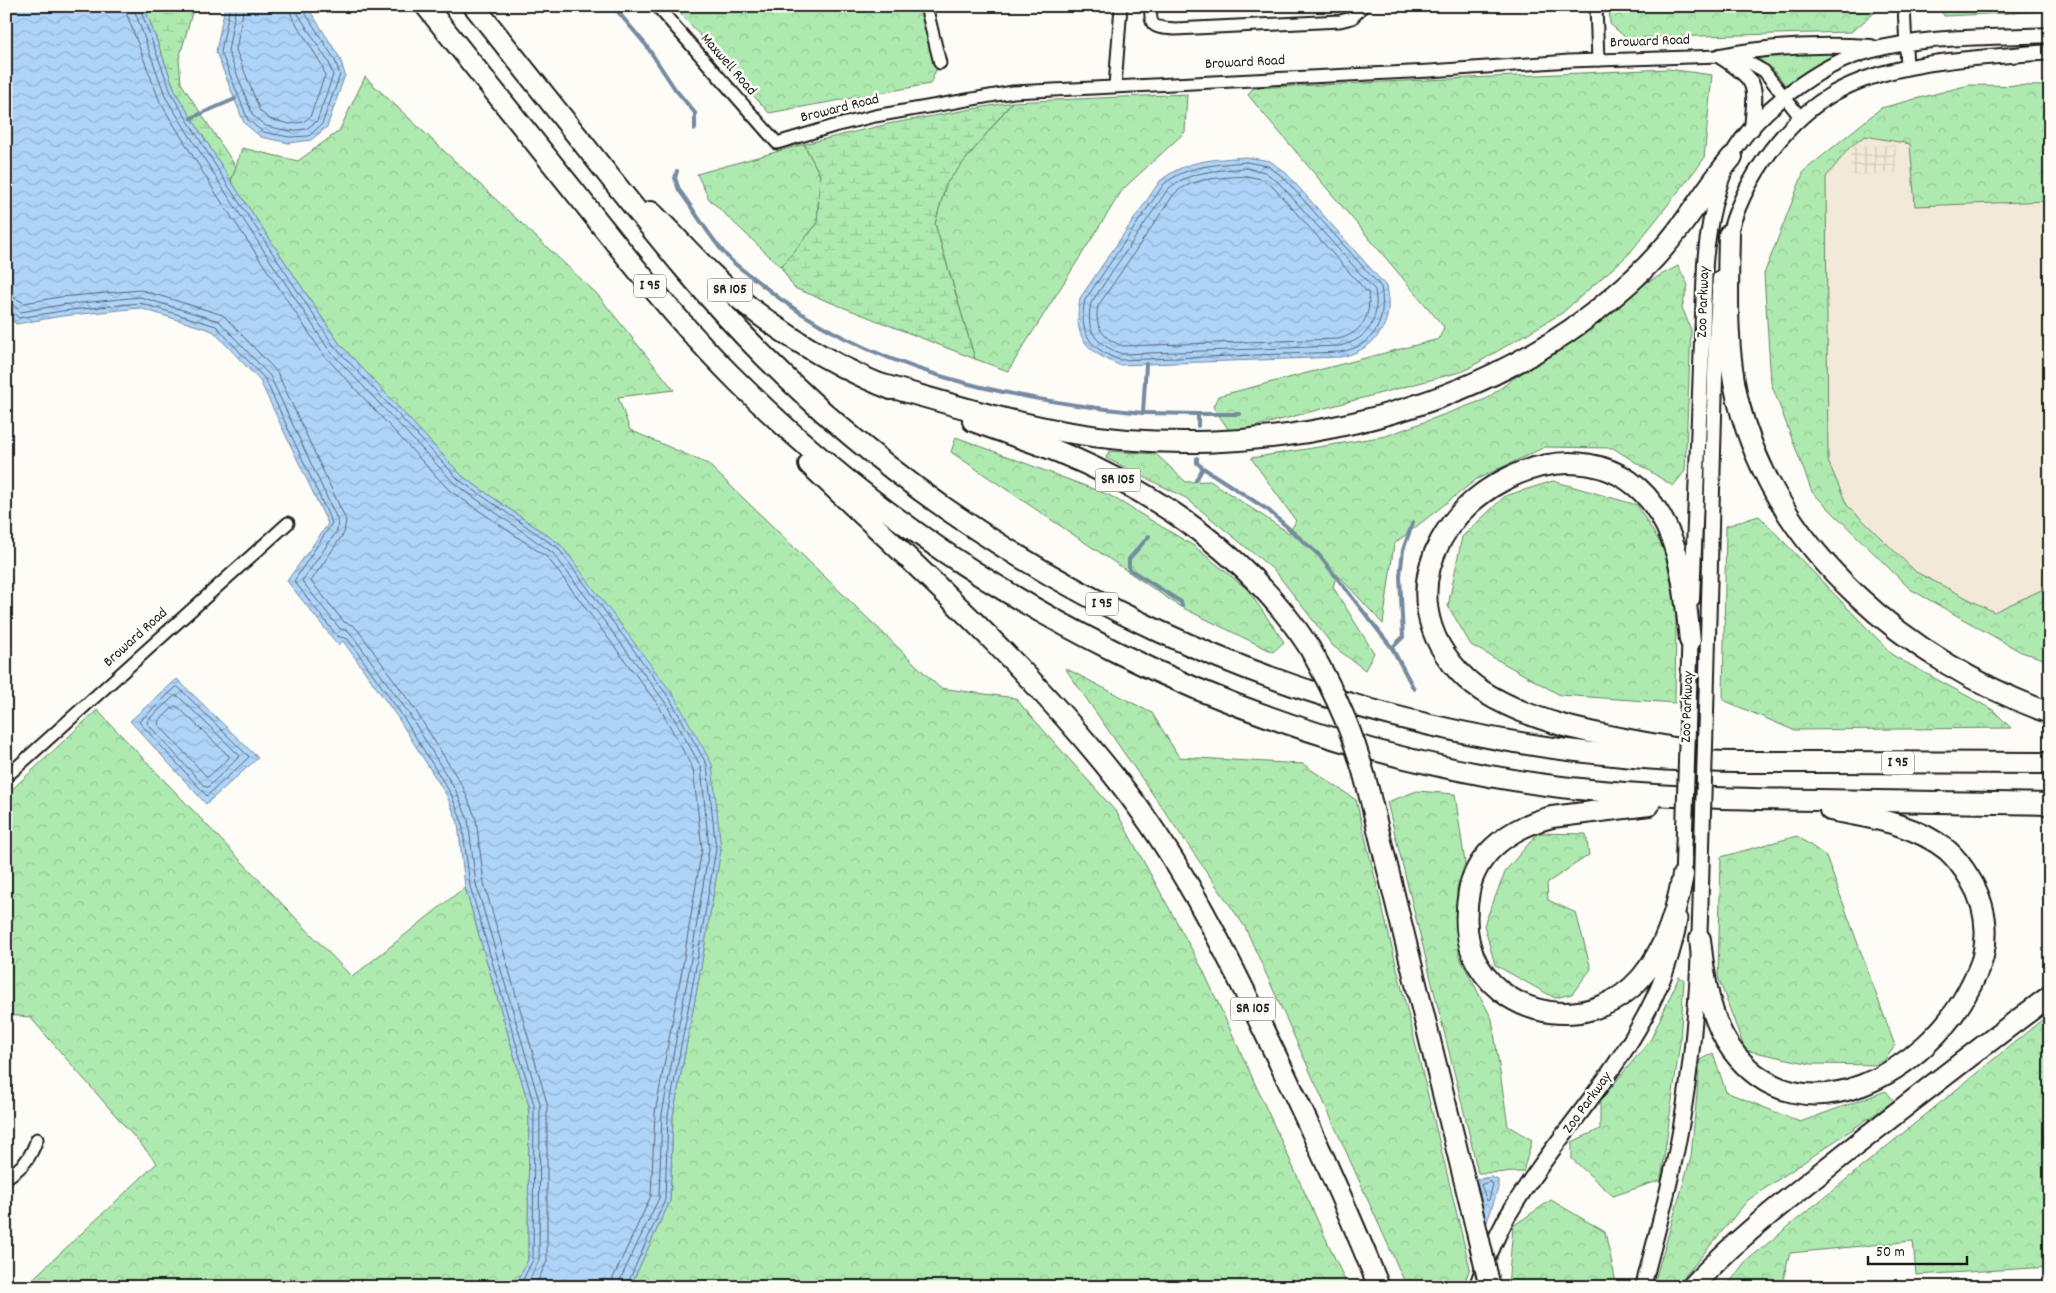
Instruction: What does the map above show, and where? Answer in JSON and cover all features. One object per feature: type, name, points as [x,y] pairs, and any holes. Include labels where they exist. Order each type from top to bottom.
[{"type":"highway","name":"I 95","points":[[426,6],[657,295],[741,385],[793,434],[849,482],[966,567],[1071,629],[1189,685],[1248,709],[1310,730],[1363,746],[1450,767],[1554,786],[1650,796],[1771,800],[2050,804]]},
{"type":"highway","name":"I 95","points":[[474,6],[702,291],[762,354],[820,409],[888,466],[952,513],[1034,565],[1096,601],[1168,636],[1250,670],[1334,699],[1410,721],[1504,741],[1649,759],[1746,762],[2050,763]]},
{"type":"highway","points":[[879,384],[1065,432],[1115,439],[1210,442],[1260,438],[1335,427],[1380,416],[1482,380],[1561,336],[1592,315],[1623,288],[1666,245],[1711,181],[1732,157]]},
{"type":"highway","name":"SR 105","points":[[602,168],[675,234],[711,274],[752,308],[823,356],[879,384],[956,415],[1059,452],[1125,483],[1168,509],[1210,539],[1245,569],[1274,600],[1309,647],[1330,685],[1360,757],[1490,1287]]},
{"type":"highway","points":[[1729,235],[1729,334],[1731,362],[1739,402],[1746,427],[1766,477],[1797,528],[1813,549],[1846,584],[1892,625],[1912,640],[1946,663],[1986,685],[2050,713]]},
{"type":"highway","name":"SR 105","points":[[741,385],[774,427],[804,460],[1007,654],[1120,783],[1176,864],[1225,950],[1289,1083],[1379,1287]]},
{"type":"highway","points":[[1690,640],[1679,560],[1667,529],[1650,501],[1637,488],[1622,476],[1604,467],[1587,463],[1556,462],[1522,473],[1500,483],[1477,498],[1459,514],[1436,547],[1429,564],[1426,581],[1426,599],[1434,636],[1442,651],[1453,664],[1481,691],[1525,712],[1569,727],[1746,762]]},
{"type":"highway","points":[[1683,875],[1673,917],[1654,960],[1628,991],[1612,1001],[1593,1009],[1574,1013],[1555,1013],[1536,1010],[1517,1003],[1502,993],[1488,979],[1477,964],[1470,946],[1467,902],[1471,881],[1481,862],[1497,843],[1513,832],[1538,821],[1561,815],[1707,798]]},
{"type":"highway","points":[[1700,939],[1703,967],[1710,998],[1722,1032],[1732,1050],[1746,1066],[1764,1080],[1802,1094],[1820,1095],[1838,1092],[1873,1081],[1895,1069],[1915,1056],[1933,1038],[1964,999],[1983,957],[1986,937],[1985,919],[1975,887],[1952,854],[1922,834],[1899,824],[1771,800]]},
{"type":"highway","points":[[1692,1287],[1716,1261],[1816,1176],[1982,1046],[2050,996]]},
{"type":"main road","name":"Zoo Parkway","points":[[1477,1287],[1494,1243],[1512,1209],[1616,1064],[1646,1015],[1667,969],[1680,917],[1683,875],[1690,640]]},
{"type":"street","name":"Maxwell Road","points":[[657,6],[777,144]]},
{"type":"street","points":[[926,6],[940,63]]},
{"type":"street","points":[[1115,86],[1122,6]]},
{"type":"street","points":[[1151,6],[1150,19],[1152,24],[1156,27],[1175,29],[1340,21],[1352,18],[1363,6]]},
{"type":"street","points":[[1596,6],[1598,60]]},
{"type":"street","points":[[1904,6],[1907,68]]},
{"type":"street","points":[[1785,96],[1822,71],[1844,59],[1884,47],[1906,43],[2050,35]]},
{"type":"street","points":[[1720,56],[1751,49],[1844,45],[1884,47]]},
{"type":"street","points":[[1801,118],[1814,106],[1850,85],[1907,68],[1950,60],[2050,52]]},
{"type":"street","name":"Broward Road","points":[[777,144],[834,126],[875,116],[1013,92],[1430,71],[1598,60],[1720,56],[1743,60],[1757,66],[1770,77],[1801,118]]},
{"type":"street","points":[[1720,56],[1744,72],[1750,80],[1754,99],[1752,129]]},
{"type":"street","name":"Zoo Parkway","points":[[1690,640],[1705,263],[1708,234],[1712,212],[1732,157],[1752,129],[1785,96]]},
{"type":"street","name":"Zoo Parkway","points":[[1643,1287],[1666,1195],[1684,1109],[1689,1072],[1700,939],[1718,302],[1729,235],[1749,184],[1784,133],[1801,118]]},
{"type":"street","name":"Broward Road","points":[[6,777],[288,523]]},
{"type":"street","points":[[6,1178],[21,1168],[32,1155],[37,1138]]},
{"type":"shaded area","points":[[1865,136],[1910,144],[1915,206],[2050,201],[2050,586],[1994,612],[1916,572],[1847,505],[1828,461],[1826,177],[1850,147]]},
{"type":"shaded area","points":[[1895,145],[1896,173],[1851,175],[1850,147]]},
{"type":"green space","points":[[144,6],[194,6],[179,59],[181,83],[236,167],[231,181],[176,93]]},
{"type":"green space","points":[[674,6],[919,6],[937,68],[930,84],[769,113]]},
{"type":"green space","points":[[1609,6],[1883,6],[1851,32],[1626,38],[1610,24]]},
{"type":"green space","points":[[1938,6],[2050,6],[2050,11],[1944,16]]},
{"type":"green space","points":[[1833,51],[1833,56],[1785,85],[1778,75],[1758,58],[1759,53]]},
{"type":"green space","points":[[1668,69],[1712,75],[1704,159],[1629,254],[1562,313],[1464,371],[1231,433],[1213,407],[1218,396],[1439,339],[1444,327],[1248,95],[1253,88]]},
{"type":"green space","points":[[365,77],[597,294],[674,390],[618,397],[630,430],[708,464],[940,688],[1015,698],[1117,813],[1203,970],[1348,1287],[630,1287],[670,1201],[673,1116],[721,849],[561,545],[462,476],[339,343],[231,181],[242,148],[298,161],[339,131]]},
{"type":"green space","points":[[1969,85],[2050,86],[2050,201],[1915,206],[1910,144],[1865,136],[1850,147],[1826,177],[1828,461],[1847,505],[1916,572],[1994,612],[2050,586],[2050,661],[2021,652],[1910,589],[1812,492],[1771,383],[1764,274],[1804,171],[1881,108]]},
{"type":"green space","points":[[1187,94],[1185,132],[1123,189],[1008,371],[975,359],[935,224],[946,184],[1012,102]]},
{"type":"green space","points":[[1012,102],[946,184],[935,224],[975,359],[794,288],[781,267],[817,224],[820,175],[804,144],[888,124]]},
{"type":"green space","points":[[804,144],[820,175],[817,224],[781,267],[709,199],[697,174]]},
{"type":"green space","points":[[1678,266],[1688,285],[1682,307],[1691,330],[1685,471],[1673,486],[1613,448],[1545,447],[1477,479],[1394,544],[1383,624],[1337,574],[1333,587],[1374,653],[1365,670],[1333,646],[1275,571],[1186,498],[1106,458],[1109,451],[1156,454],[1186,482],[1210,481],[1289,533],[1296,521],[1251,458],[1386,436],[1486,399],[1636,288]]},
{"type":"green space","points":[[956,437],[1109,495],[1194,546],[1247,589],[1284,642],[1273,652],[1179,606],[951,452]]},
{"type":"green space","points":[[1553,481],[1637,505],[1665,551],[1676,609],[1675,703],[1560,695],[1471,645],[1448,606],[1462,537],[1505,496]]},
{"type":"green space","points":[[1759,516],[1894,656],[1993,710],[2011,728],[1793,730],[1723,700],[1726,526]]},
{"type":"green space","points":[[1065,668],[1152,713],[1179,757],[1303,764],[1356,800],[1470,1268],[1463,1287],[1407,1287],[1245,927]]},
{"type":"green space","points":[[97,710],[352,977],[465,887],[529,1106],[528,1260],[514,1287],[24,1287],[157,1163],[30,1017],[6,1015],[6,795]]},
{"type":"green space","points":[[1417,791],[1455,794],[1465,863],[1457,888],[1459,956],[1492,1019],[1508,1126],[1532,1140],[1523,1172],[1478,1173],[1387,802]]},
{"type":"green space","points":[[1538,833],[1586,834],[1589,855],[1547,883],[1548,900],[1576,913],[1591,969],[1572,994],[1555,998],[1495,965],[1484,925],[1506,870]]},
{"type":"green space","points":[[1797,836],[1826,856],[1895,1046],[1881,1065],[1811,1064],[1745,1050],[1718,977],[1721,857]]},
{"type":"green space","points":[[1679,977],[1684,980],[1680,1042],[1661,1180],[1613,1196],[1572,1159],[1572,1142],[1600,1129],[1600,1101],[1651,1039]]},
{"type":"green space","points":[[2050,1018],[2050,1267],[1916,1275],[1913,1241],[1790,1253],[1781,1287],[1726,1287],[1745,1262],[2043,1019]]},
{"type":"green space","points":[[1713,1053],[1726,1092],[1800,1122],[1886,1091],[1894,1101],[1748,1200],[1676,1287],[1653,1287],[1691,1157],[1700,1060]]},
{"type":"green space","points":[[1551,1200],[1605,1232],[1617,1287],[1508,1287],[1513,1226]]},
{"type":"water","points":[[6,6],[144,6],[176,93],[231,181],[339,343],[462,476],[561,545],[674,696],[712,764],[721,849],[673,1116],[670,1201],[630,1287],[514,1287],[528,1260],[529,1106],[465,887],[458,823],[447,796],[398,718],[343,641],[338,645],[287,581],[328,524],[260,381],[213,331],[140,308],[62,316],[16,324],[6,313]]},
{"type":"water","points":[[225,6],[307,6],[340,58],[345,75],[327,127],[311,140],[289,143],[261,137],[244,123],[216,52]]},
{"type":"water","points":[[1246,157],[1270,161],[1286,173],[1386,286],[1388,310],[1383,328],[1378,335],[1372,342],[1357,352],[1340,357],[1119,365],[1097,354],[1084,341],[1080,332],[1078,311],[1080,298],[1160,181],[1180,168],[1190,165],[1211,160]]},
{"type":"water","points":[[177,679],[258,758],[206,804],[130,721]]},
{"type":"water","points":[[1491,1177],[1498,1180],[1498,1189],[1486,1225],[1475,1183],[1478,1179]]},
{"type":"waterway","points":[[613,6],[646,45],[675,89],[695,113],[695,129]]},
{"type":"waterway","points":[[191,118],[235,99]]},
{"type":"waterway","points":[[677,171],[675,178],[679,190],[713,239],[734,263],[802,314],[847,339],[893,360],[942,376],[1042,400],[1143,413],[1146,364]]},
{"type":"waterway","points":[[1143,413],[1198,414],[1198,426]]},
{"type":"waterway","points":[[1198,414],[1240,414]]},
{"type":"waterway","points":[[1197,458],[1197,463],[1203,468],[1268,510],[1319,555],[1392,648],[1414,689]]},
{"type":"waterway","points":[[1196,480],[1203,468]]},
{"type":"waterway","points":[[1392,648],[1403,637],[1400,576],[1403,550],[1413,522]]},
{"type":"waterway","points":[[1149,536],[1129,559],[1129,569],[1181,602],[1182,606]]}]
